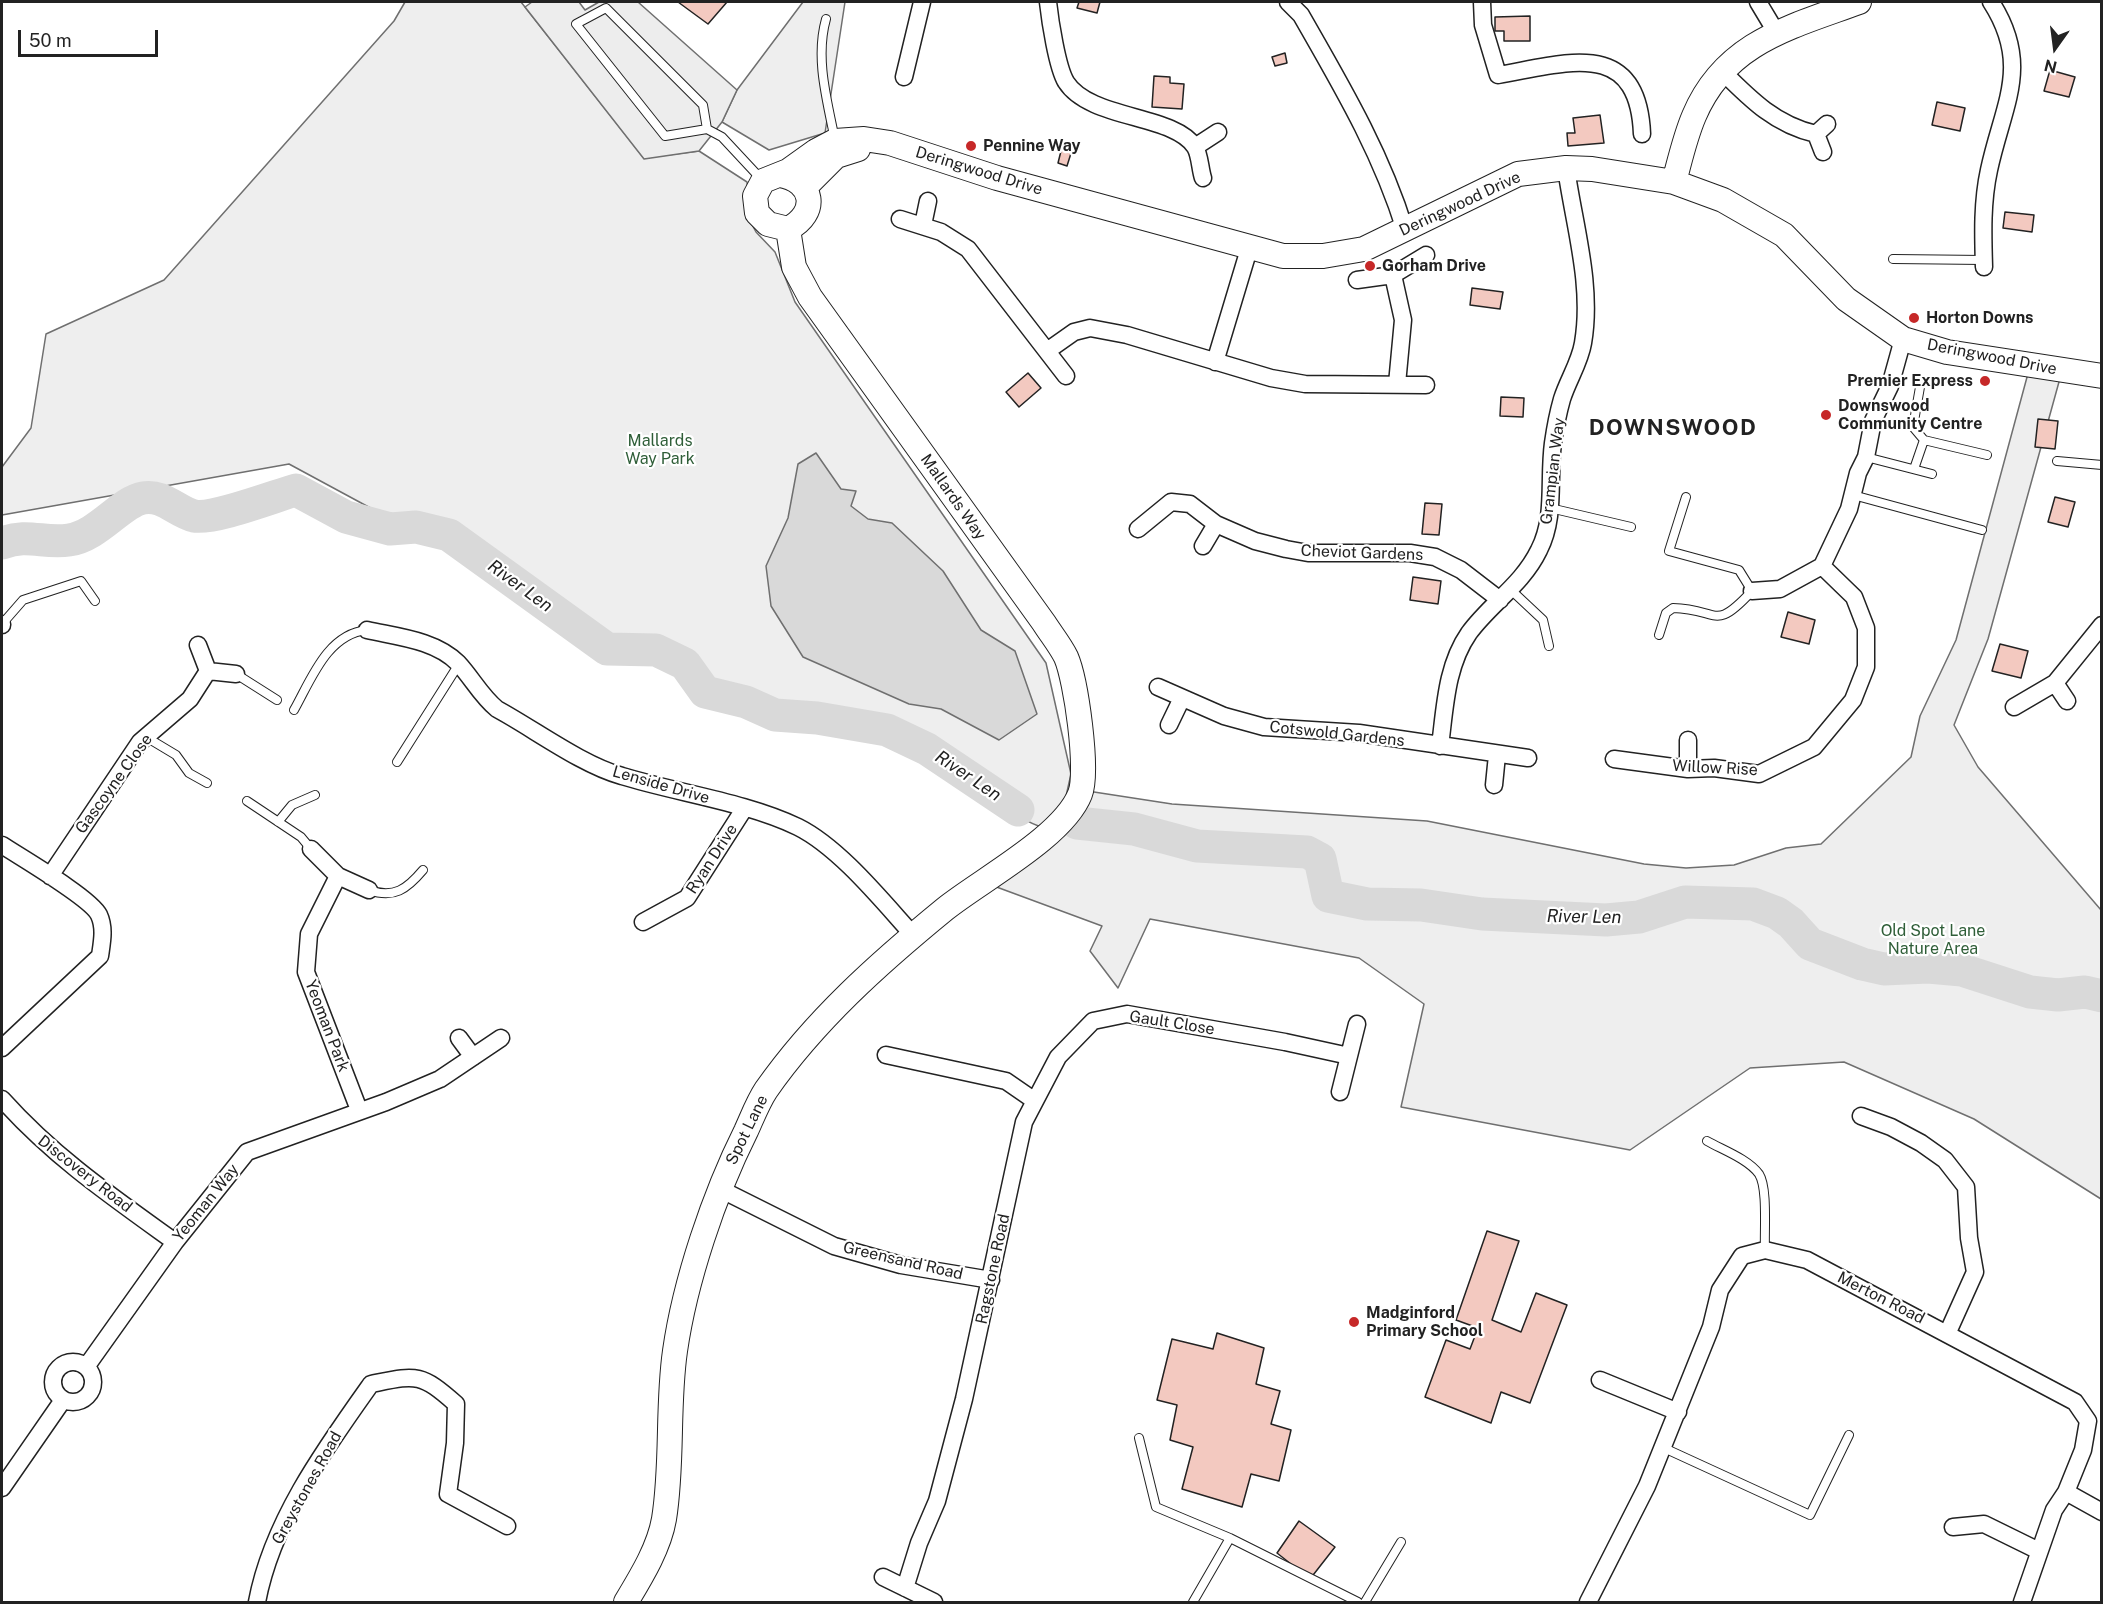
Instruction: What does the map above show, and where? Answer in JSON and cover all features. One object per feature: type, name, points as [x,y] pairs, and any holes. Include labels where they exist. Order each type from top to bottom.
[{"type":"street","points":[[904,77],[922,2]]},
{"type":"street","points":[[1048,2],[1050,23],[1065,81],[1080,96],[1118,113],[1180,134],[1195,147],[1203,178]]},
{"type":"street","points":[[1288,2],[1301,15],[1361,122],[1391,185],[1405,230]]},
{"type":"street","points":[[1482,2],[1490,78],[1586,61],[1605,66],[1618,72],[1630,84],[1638,99],[1642,134]]},
{"type":"street","points":[[1758,2],[1776,32]]},
{"type":"street","points":[[1674,182],[1695,114],[1730,61],[1776,32],[1859,2]]},
{"type":"street","points":[[1984,263],[1983,222],[1988,172],[2013,83],[2013,53],[2001,17],[1991,2]]},
{"type":"street","points":[[1723,72],[1766,113],[1796,129],[1822,129],[1823,152]]},
{"type":"street","points":[[1195,147],[1218,132]]},
{"type":"street","name":"Deringwood Drive","points":[[771,178],[835,141],[864,139],[890,143],[997,178],[1249,249],[1283,256],[1323,256],[1364,249],[1518,174],[1566,168],[1592,169],[1674,182],[1723,200],[1784,235],[1846,299],[1903,339],[1947,352],[2102,376]]},
{"type":"street","name":"Deringwood Drive","points":[[805,187],[836,156],[864,147],[890,143]]},
{"type":"street","name":"Grampian Way","points":[[1440,746],[1453,662],[1470,632],[1520,581],[1539,550],[1550,522],[1553,444],[1562,399],[1583,344],[1585,279],[1566,168]]},
{"type":"street","points":[[793,177],[805,187],[809,207],[797,224],[788,229],[768,224],[757,213],[755,196],[771,178],[793,177]]},
{"type":"street","points":[[923,225],[928,201]]},
{"type":"street","points":[[900,219],[941,232],[968,249],[1066,376]]},
{"type":"street","name":"Mallards Way","points":[[788,229],[794,267],[810,297],[1066,658],[1079,723],[1084,779]]},
{"type":"street","points":[[1215,362],[1249,249]]},
{"type":"street","points":[[1357,280],[1393,275],[1426,255]]},
{"type":"street","points":[[1393,275],[1403,321],[1397,384]]},
{"type":"street","points":[[1047,351],[1074,332],[1090,328],[1127,335],[1271,378],[1305,384],[1426,385]]},
{"type":"street","points":[[1752,591],[1780,589],[1822,566],[1836,541],[1853,495],[1866,457],[1873,420],[1890,386],[1903,339]]},
{"type":"street","name":"Cheviot Gardens","points":[[1138,529],[1172,502],[1190,504],[1216,524],[1254,541],[1308,553],[1410,553],[1435,557],[1505,595]]},
{"type":"street","points":[[1203,546],[1216,524]]},
{"type":"street","name":"Willow Rise","points":[[1614,759],[1688,769],[1714,768],[1759,774],[1814,747],[1853,700],[1866,667],[1866,628],[1854,597],[1822,566]]},
{"type":"street","points":[[2014,707],[2055,683],[2102,625]]},
{"type":"street","name":"Lenside Drive","points":[[368,630],[425,643],[441,650],[459,664],[485,699],[497,709],[619,776],[744,809],[799,827],[858,875],[914,936]]},
{"type":"street","points":[[198,645],[208,671],[236,674]]},
{"type":"street","name":"Gascoyne Close","points":[[50,876],[145,737],[190,699],[208,671]]},
{"type":"street","points":[[2055,683],[2067,701]]},
{"type":"street","name":"Cotswold Gardens","points":[[1158,687],[1224,716],[1264,727],[1359,733],[1528,758]]},
{"type":"street","points":[[1169,724],[1182,698]]},
{"type":"street","points":[[1688,740],[1688,769]]},
{"type":"street","points":[[1494,785],[1497,755]]},
{"type":"street","name":"Spot Lane","points":[[626,1602],[647,1565],[664,1521],[675,1349],[706,1228],[720,1189],[765,1092],[820,1021],[866,977],[945,909],[1008,864],[1064,817],[1079,796],[1084,779]]},
{"type":"street","name":"Ryan Drive","points":[[643,922],[687,898],[744,809]]},
{"type":"street","points":[[2,844],[70,889],[98,914],[104,935],[100,956],[2,1048]]},
{"type":"street","points":[[311,849],[338,876],[369,890]]},
{"type":"street","name":"Yeoman Park","points":[[338,876],[309,934],[306,972],[359,1110]]},
{"type":"street","name":"Gault Close","points":[[1035,1101],[1058,1057],[1093,1021],[1127,1014],[1285,1042],[1349,1056]]},
{"type":"street","points":[[1340,1092],[1357,1024]]},
{"type":"street","points":[[459,1038],[473,1057]]},
{"type":"street","name":"Yeoman Way","points":[[86,1367],[175,1242],[247,1152],[440,1078],[501,1038]]},
{"type":"street","points":[[886,1055],[1006,1081],[1035,1101]]},
{"type":"street","name":"Discovery Road","points":[[2,1099],[36,1137],[92,1183],[175,1242]]},
{"type":"street","name":"Ragstone Road","points":[[905,1588],[919,1543],[937,1501],[991,1280],[1024,1122],[1035,1101]]},
{"type":"street","points":[[1861,1116],[1890,1127],[1921,1143],[1945,1160],[1966,1187],[1969,1238],[1975,1272],[1948,1332]]},
{"type":"street","name":"Greensand Road","points":[[720,1189],[834,1246],[901,1264],[991,1280]]},
{"type":"street","points":[[1588,1602],[1664,1448],[1711,1327],[1720,1290],[1742,1256],[1765,1250]]},
{"type":"street","name":"Merton Road","points":[[1765,1250],[1807,1260],[1948,1332],[2075,1402],[2088,1421],[2083,1450],[2066,1492],[2054,1510],[2022,1602]]},
{"type":"street","points":[[68,1362],[86,1367],[92,1376],[92,1390],[86,1397],[74,1402],[63,1400],[55,1392],[52,1381],[55,1372],[68,1362]]},
{"type":"street","name":"Greystones Road","points":[[257,1602],[263,1568],[296,1501],[329,1442],[371,1384],[413,1376],[439,1389],[456,1404],[455,1443],[448,1494]]},
{"type":"street","points":[[1600,1380],[1678,1412]]},
{"type":"street","points":[[2,1488],[63,1400]]},
{"type":"street","points":[[433,1485],[507,1526]]},
{"type":"street","points":[[2066,1492],[2102,1512]]},
{"type":"street","points":[[1953,1527],[1984,1524],[2039,1551]]},
{"type":"street","points":[[884,1577],[934,1602]]},
{"type":"lane","points":[[707,129],[703,105],[606,8],[576,24],[665,136],[707,129],[722,136],[771,178]]},
{"type":"lane","points":[[826,19],[821,36],[823,81],[835,141]]},
{"type":"lane","points":[[1893,259],[1984,263]]},
{"type":"lane","points":[[1920,387],[1913,427],[1924,440],[1987,455]]},
{"type":"lane","points":[[1914,469],[1924,440]]},
{"type":"lane","points":[[1866,457],[1932,474]]},
{"type":"lane","points":[[2057,461],[2102,465]]},
{"type":"lane","points":[[1853,495],[1982,530]]},
{"type":"lane","points":[[1659,635],[1666,613],[1672,608],[1722,616],[1731,614],[1752,591],[1739,570],[1669,550],[1686,497]]},
{"type":"lane","points":[[1550,508],[1631,526]]},
{"type":"lane","points":[[2,624],[23,600],[81,580],[95,601]]},
{"type":"lane","points":[[1505,595],[1543,620],[1549,646]]},
{"type":"lane","points":[[294,710],[324,656],[343,638],[358,631],[368,630]]},
{"type":"lane","points":[[397,762],[459,664]]},
{"type":"lane","points":[[236,674],[277,699]]},
{"type":"lane","points":[[145,737],[176,755],[189,773],[207,783]]},
{"type":"lane","points":[[278,822],[292,805],[315,795]]},
{"type":"lane","points":[[247,801],[301,837],[311,849]]},
{"type":"lane","points":[[369,890],[394,894],[406,888],[423,870]]},
{"type":"lane","points":[[1707,1141],[1750,1166],[1760,1176],[1764,1196],[1765,1250]]},
{"type":"lane","points":[[1664,1448],[1810,1515],[1849,1435]]},
{"type":"lane","points":[[1139,1438],[1156,1506],[1230,1538],[1358,1602]]},
{"type":"lane","points":[[1193,1602],[1230,1538]]},
{"type":"lane","points":[[1365,1602],[1401,1542]]},
{"type":"green space","points":[[405,2],[521,2],[644,158],[699,151],[747,182],[750,221],[756,232],[775,252],[795,302],[1046,663],[1071,774],[1064,805],[1081,790],[1172,804],[1427,821],[1644,864],[1686,868],[1734,865],[1786,848],[1821,844],[1911,757],[1920,716],[1956,640],[2030,366],[2062,371],[1988,639],[1954,725],[1978,767],[2101,910],[2101,1199],[1974,1119],[1844,1062],[1750,1068],[1630,1150],[1401,1107],[1424,1004],[1359,958],[1150,919],[1118,988],[1090,951],[1102,926],[983,882],[1041,827],[1005,809],[939,763],[904,745],[862,734],[782,723],[711,706],[695,681],[677,666],[657,659],[606,652],[459,544],[426,533],[392,533],[389,518],[289,464],[2,515],[2,467],[31,428],[46,334],[164,280],[394,21]]},
{"type":"green space","points":[[803,2],[845,2],[825,133],[769,150],[722,122],[737,90]]},
{"type":"shaded area","points":[[532,2],[579,2],[585,10],[599,2],[638,2],[737,90],[722,122],[699,151],[644,159],[525,7]]},
{"type":"shaded area","points":[[816,453],[841,489],[856,491],[851,506],[868,519],[892,523],[943,571],[981,630],[1015,651],[1037,714],[999,740],[941,709],[909,704],[803,657],[771,606],[766,566],[788,518],[798,464]]},
{"type":"building","points":[[678,2],[727,2],[708,24]]},
{"type":"building","points":[[1079,2],[1100,2],[1097,13],[1077,8]]},
{"type":"building","points":[[1530,16],[1530,41],[1504,41],[1504,31],[1495,31],[1495,17]]},
{"type":"building","points":[[1285,53],[1287,63],[1275,66],[1272,57]]},
{"type":"building","points":[[2050,70],[2075,77],[2069,97],[2044,91]]},
{"type":"building","points":[[1154,76],[1170,77],[1170,83],[1184,84],[1182,109],[1152,107]]},
{"type":"building","points":[[1937,102],[1965,108],[1960,131],[1932,125]]},
{"type":"building","points":[[1600,115],[1604,143],[1568,146],[1567,133],[1575,133],[1573,118]]},
{"type":"building","points":[[1062,147],[1072,150],[1067,166],[1058,163]]},
{"type":"building","points":[[2005,212],[2034,215],[2032,232],[2003,228]]},
{"type":"building","points":[[1472,288],[1503,292],[1500,309],[1470,305]]},
{"type":"building","points":[[1028,373],[1041,388],[1019,407],[1006,392]]},
{"type":"building","points":[[1501,397],[1524,398],[1523,417],[1500,416]]},
{"type":"building","points":[[2038,419],[2058,421],[2055,449],[2035,447]]},
{"type":"building","points":[[2055,497],[2075,502],[2068,527],[2048,522]]},
{"type":"building","points":[[1425,503],[1442,504],[1439,535],[1422,534]]},
{"type":"building","points":[[1413,577],[1441,581],[1438,604],[1410,600]]},
{"type":"building","points":[[1788,612],[1815,620],[1809,644],[1781,637]]},
{"type":"building","points":[[2000,644],[2028,651],[2021,678],[1992,671]]},
{"type":"building","points":[[1487,1231],[1519,1241],[1492,1320],[1521,1332],[1536,1293],[1567,1305],[1530,1403],[1501,1392],[1491,1423],[1425,1397],[1446,1340],[1470,1349],[1478,1328],[1456,1320]]},
{"type":"building","points":[[1217,1333],[1264,1348],[1256,1384],[1280,1391],[1271,1424],[1291,1430],[1279,1481],[1251,1474],[1242,1507],[1182,1489],[1193,1447],[1170,1440],[1177,1405],[1157,1400],[1172,1339],[1213,1349]]},
{"type":"building","points":[[1299,1521],[1335,1547],[1310,1579],[1277,1553]]},
{"type":"waterway","name":"River Len","points":[[2,543],[20,539],[60,541],[80,537],[126,506],[143,498],[157,499],[188,514],[203,516],[229,511],[296,490],[346,517],[390,529],[416,527],[449,535],[607,649],[656,650],[685,664],[705,692],[746,702],[775,715],[817,718],[887,730],[927,749],[1018,810]]},
{"type":"waterway","name":"River Len","points":[[1077,823],[1134,829],[1197,846],[1307,852],[1320,859],[1328,896],[1367,904],[1421,905],[1482,914],[1606,920],[1639,917],[1685,902],[1753,904],[1777,913],[1791,923],[1810,944],[1862,964],[1884,969],[1928,967],[1962,970],[2030,992],[2058,995],[2085,992],[2102,996]]},
{"type":"place","name":"Pennine Way","points":[[971,146]]},
{"type":"place","name":"Gorham Drive","points":[[1370,266]]},
{"type":"place","name":"Horton Downs","points":[[1914,318]]},
{"type":"place","name":"Premier Express","points":[[1985,381]]},
{"type":"place","name":"Downswood Community Centre","points":[[1826,415]]},
{"type":"place","name":"Madginford Primary School","points":[[1354,1322]]},
{"type":"district","name":"DOWNSWOOD","points":[[1673,428]]},
{"type":"park label","name":"Mallards Way Park","points":[[660,450]]},
{"type":"park label","name":"Old Spot Lane Nature Area","points":[[1933,940]]}]
